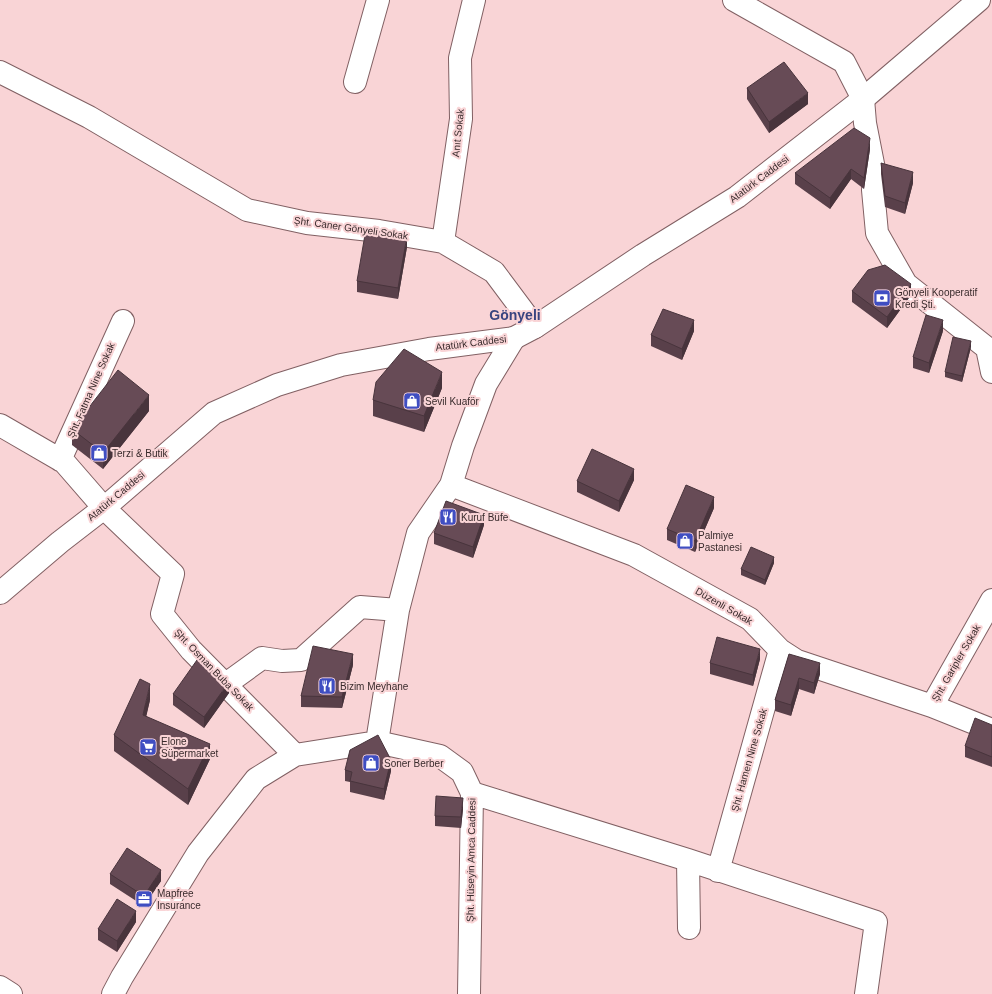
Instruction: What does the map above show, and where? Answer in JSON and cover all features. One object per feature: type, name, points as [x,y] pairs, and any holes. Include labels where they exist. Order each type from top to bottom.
[{"type":"street","points":[[355,82],[378,0]]},
{"type":"street","name":"Anıt Sokak","points":[[443,242],[461,119],[460,58],[474,0]]},
{"type":"street","points":[[734,0],[844,62],[863,99],[865,124],[875,174],[873,190],[877,233],[906,284],[989,348],[992,372]]},
{"type":"street","name":"Atatürk Caddesi","points":[[0,593],[60,542],[104,508],[214,413],[277,385],[341,365],[471,343],[514,338],[535,327],[643,254],[737,197],[863,99],[979,0]]},
{"type":"street","name":"Şht. Caner Gönyeli Sokak","points":[[0,72],[89,117],[247,210],[307,223],[379,230],[443,242],[494,272],[535,327]]},
{"type":"street","name":"Şht. Fatma Nine Sokak","points":[[60,460],[123,321]]},
{"type":"street","points":[[113,994],[198,853],[256,779],[295,755],[377,742],[398,610],[418,533],[451,485],[463,446],[486,384],[514,338]]},
{"type":"street","points":[[0,425],[64,462],[104,508]]},
{"type":"street","name":"Düzenli Sokak","points":[[451,485],[634,555],[750,619],[780,650],[797,661],[932,706],[992,730]]},
{"type":"street","name":"Şht. Osman Buba Sokak","points":[[104,508],[173,574],[162,614],[191,650],[295,755]]},
{"type":"street","name":"Şht. Garipler Sokak","points":[[932,706],[992,600]]},
{"type":"street","points":[[226,684],[262,658],[282,661],[301,660],[360,607],[398,610]]},
{"type":"street","name":"Şht. Hamen Nine Sokak","points":[[718,871],[780,650]]},
{"type":"street","name":"Şht. Hüseyin Amca Caddesi","points":[[377,742],[440,756],[462,772],[472,793],[469,994]]},
{"type":"street","points":[[472,793],[688,860],[876,922],[866,994]]},
{"type":"street","points":[[688,860],[689,928]]},
{"type":"street","points":[[0,987],[11,994]]},
{"type":"building","points":[[784,62],[808,93],[769,122],[747,88]]},
{"type":"building","points":[[854,128],[870,138],[864,178],[851,169],[830,198],[795,173]]},
{"type":"building","points":[[881,163],[913,172],[905,203],[885,196]]},
{"type":"building","points":[[366,229],[407,236],[398,288],[357,281]]},
{"type":"building","name":"Gönyeli Kooperatif Kredi Şti.","points":[[885,265],[911,284],[887,317],[852,291],[868,270]]},
{"type":"building","points":[[663,309],[694,320],[682,349],[651,335]]},
{"type":"building","points":[[926,315],[943,320],[929,363],[913,357]]},
{"type":"building","points":[[953,337],[971,341],[962,376],[945,372]]},
{"type":"building","points":[[404,349],[442,372],[424,416],[373,400],[376,382]]},
{"type":"building","points":[[118,370],[149,395],[103,453],[72,429]]},
{"type":"building","points":[[592,449],[634,469],[619,501],[577,481]]},
{"type":"building","points":[[686,485],[714,497],[695,541],[667,529]]},
{"type":"building","points":[[446,501],[484,515],[473,547],[434,533]]},
{"type":"building","points":[[751,547],[774,557],[765,580],[741,569]]},
{"type":"building","points":[[717,637],[760,649],[753,675],[710,663]]},
{"type":"building","name":"Bizim Meyhane","points":[[313,646],[353,654],[342,697],[301,696]]},
{"type":"building","points":[[789,654],[820,663],[814,683],[799,678],[791,705],[775,700]]},
{"type":"building","points":[[197,660],[229,682],[204,717],[173,694]]},
{"type":"building","name":"Elone Süpermarket","points":[[140,679],[150,684],[143,715],[210,744],[188,789],[114,735]]},
{"type":"building","points":[[975,718],[992,725],[992,757],[965,746]]},
{"type":"building","points":[[378,735],[391,760],[384,789],[350,781],[352,772],[345,770],[350,750]]},
{"type":"building","points":[[436,796],[463,798],[461,817],[435,816]]},
{"type":"building","points":[[127,848],[161,870],[144,896],[110,874]]},
{"type":"building","points":[[117,899],[136,911],[117,941],[98,929]]},
{"type":"place","name":"Gönyeli Kooperatif Kredi Şti.","points":[[882,298]]},
{"type":"place","name":"Sevil Kuaför","points":[[412,401]]},
{"type":"place","name":"Terzi & Butik","points":[[99,453]]},
{"type":"place","name":"Kuruf Büfe","points":[[448,517]]},
{"type":"place","name":"Palmiye Pastanesi","points":[[685,541]]},
{"type":"place","name":"Bizim Meyhane","points":[[327,686]]},
{"type":"place","name":"Elone Süpermarket","points":[[148,747]]},
{"type":"place","name":"Soner Berber","points":[[371,763]]},
{"type":"place","name":"Mapfree Insurance","points":[[144,899]]},
{"type":"district","name":"Gönyeli","points":[[515,315]]}]
